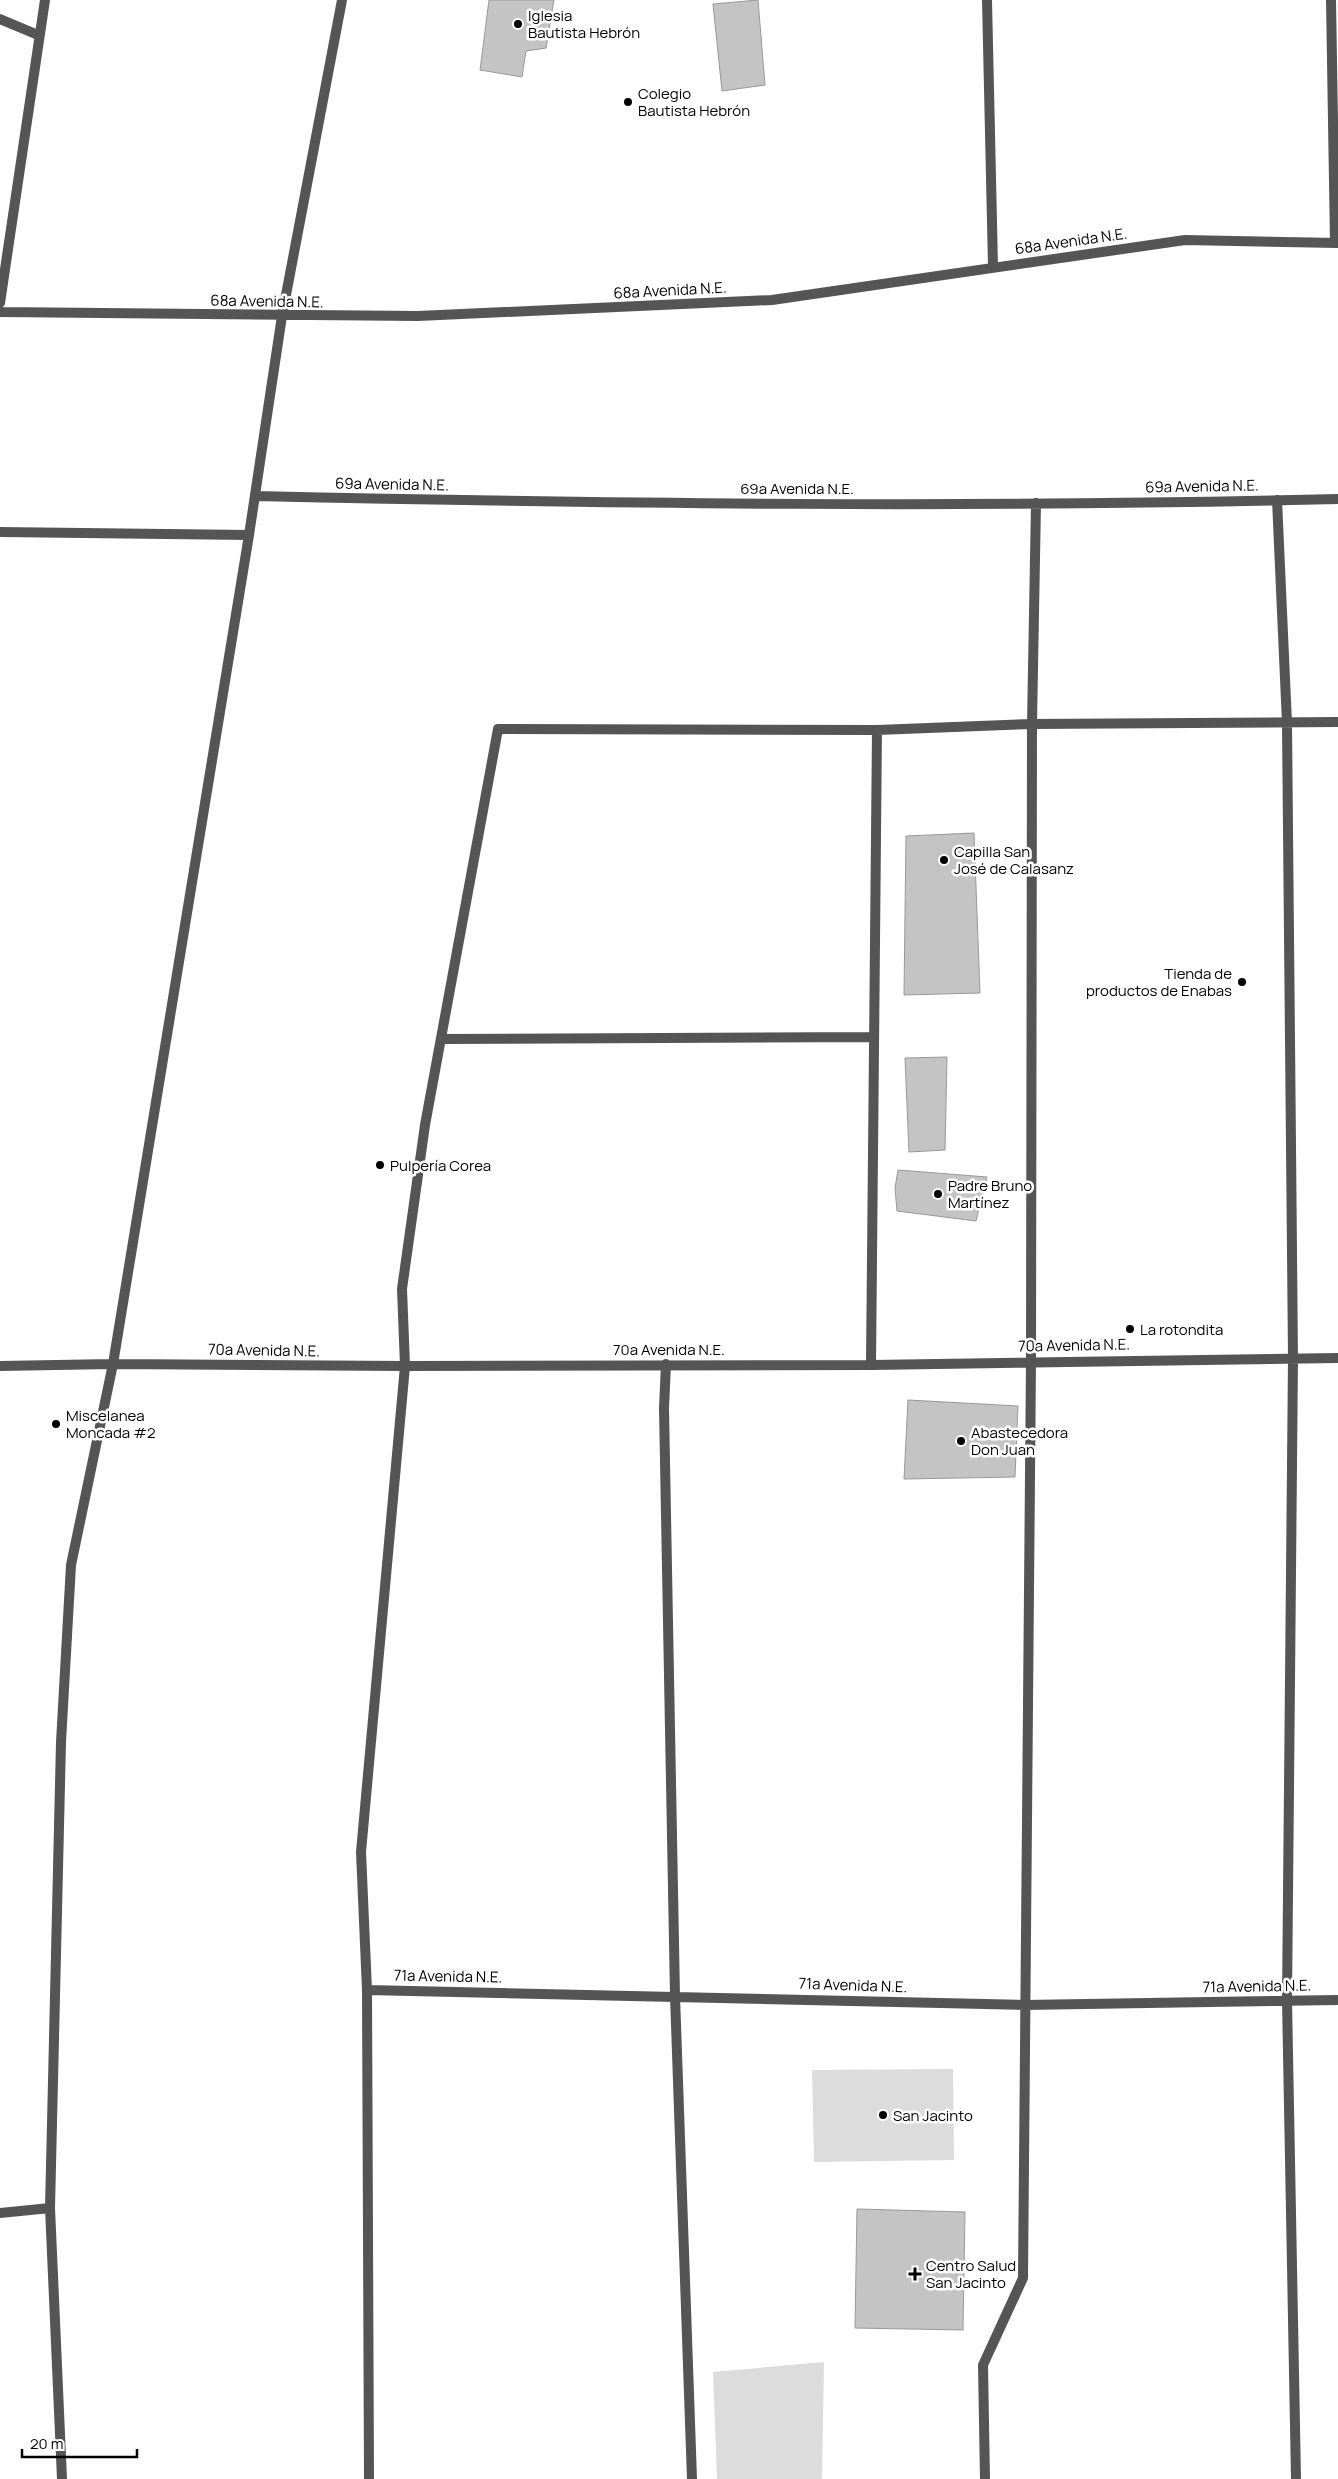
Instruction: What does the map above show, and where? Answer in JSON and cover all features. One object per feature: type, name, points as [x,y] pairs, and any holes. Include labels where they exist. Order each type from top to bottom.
[{"type":"street","points":[[0,302],[38,35],[45,0]]},
{"type":"street","points":[[62,2479],[50,2208],[61,1742],[71,1565],[113,1364],[256,496],[282,316],[342,0]]},
{"type":"street","points":[[987,0],[993,266]]},
{"type":"street","points":[[1331,0],[1336,243]]},
{"type":"street","points":[[0,19],[38,35]]},
{"type":"street","name":"68a Avenida N.E.","points":[[0,312],[418,316],[772,300],[993,266],[1184,240],[1336,243]]},
{"type":"street","name":"69a Avenida N.E.","points":[[256,496],[571,503],[1036,503],[1338,499]]},
{"type":"street","points":[[1276,500],[1287,722],[1293,1358],[1287,2000],[1296,2479]]},
{"type":"street","points":[[985,2479],[982,2365],[1023,2278],[1031,1361],[1032,724],[1036,503]]},
{"type":"street","points":[[0,532],[249,535]]},
{"type":"street","points":[[369,2479],[366,1990],[361,1852],[405,1366],[402,1288],[425,1125],[498,730],[877,730],[1032,724],[1338,722]]},
{"type":"street","points":[[871,1364],[872,1037],[877,730]]},
{"type":"street","points":[[441,1039],[872,1037]]},
{"type":"street","name":"70a Avenida N.E.","points":[[0,1366],[113,1364],[405,1366],[871,1364],[1338,1358]]},
{"type":"street","points":[[666,1364],[664,1408],[675,1996],[692,2479]]},
{"type":"street","name":"71a Avenida N.E.","points":[[366,1990],[1024,2005],[1338,2000]]},
{"type":"street","points":[[0,2213],[50,2208]]},
{"type":"shaded area","name":"San Jacinto","points":[[953,2069],[954,2160],[814,2162],[812,2070]]},
{"type":"shaded area","points":[[824,2362],[822,2479],[717,2479],[713,2372]]},
{"type":"building","name":"Iglesia Bautista Hebrón","points":[[489,0],[554,0],[546,48],[526,51],[522,77],[480,70]]},
{"type":"building","points":[[758,0],[765,85],[722,91],[713,4]]},
{"type":"building","points":[[974,833],[980,993],[904,995],[906,836]]},
{"type":"building","points":[[947,1057],[945,1150],[909,1152],[905,1058]]},
{"type":"building","points":[[898,1170],[987,1177],[976,1221],[897,1211],[895,1188]]},
{"type":"building","name":"Abastecedora Don Juan","points":[[908,1400],[1018,1406],[1015,1477],[904,1479]]},
{"type":"building","points":[[857,2209],[965,2212],[963,2330],[855,2328]]},
{"type":"place","name":"Iglesia Bautista Hebrón","points":[[518,24]]},
{"type":"place","name":"Colegio Bautista Hebrón","points":[[628,102]]},
{"type":"place","name":"Capilla San José de Calasanz","points":[[944,860]]},
{"type":"place","name":"Tienda de productos de Enabas","points":[[1242,982]]},
{"type":"place","name":"Pulpería Corea","points":[[380,1165]]},
{"type":"place","name":"Padre Bruno Martínez","points":[[938,1194]]},
{"type":"place","name":"La rotondita","points":[[1130,1329]]},
{"type":"place","name":"Miscelanea Moncada #2","points":[[56,1424]]},
{"type":"place","name":"Abastecedora Don Juan","points":[[961,1441]]},
{"type":"place","name":"San Jacinto","points":[[883,2115]]},
{"type":"place","name":"Centro Salud San Jacinto","points":[[915,2274]]}]
